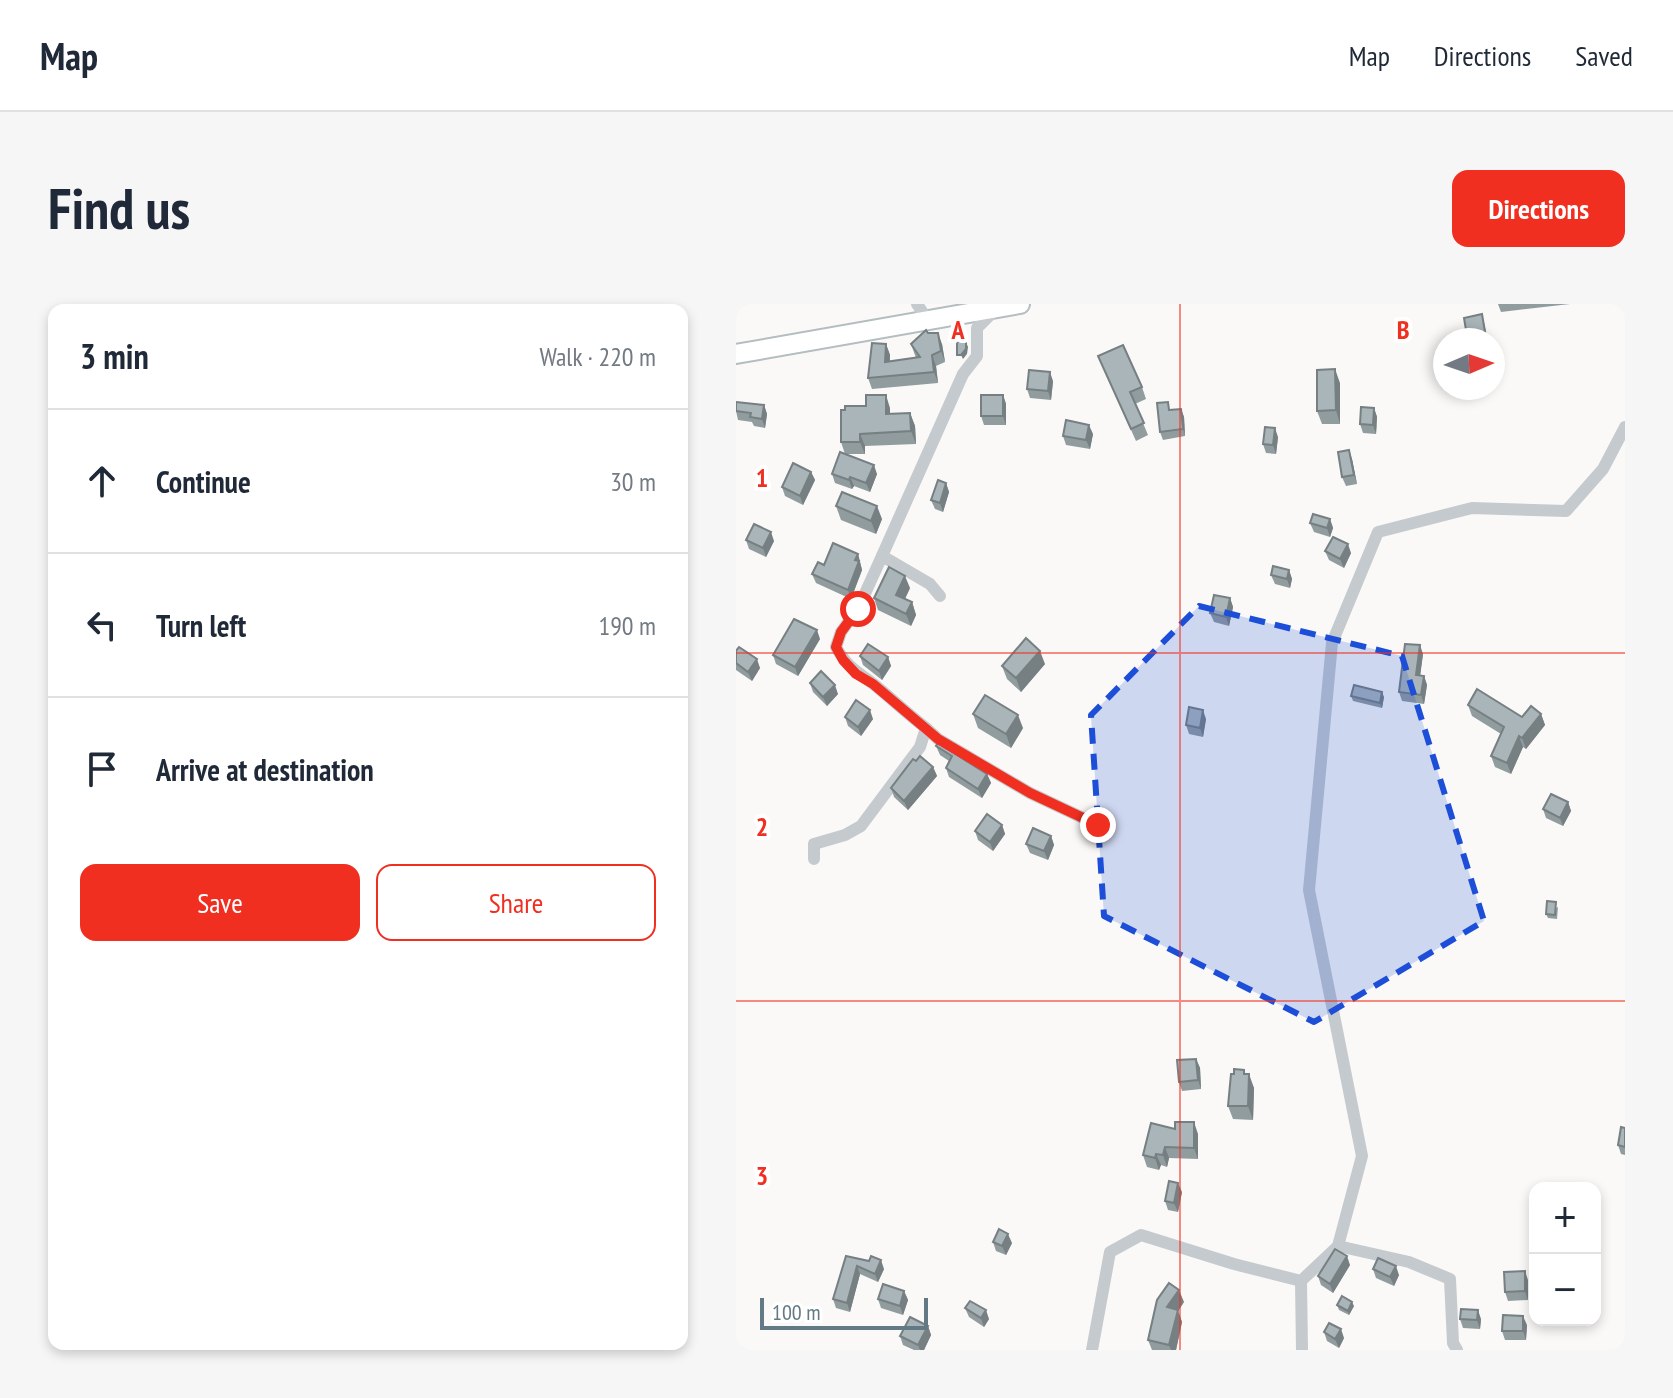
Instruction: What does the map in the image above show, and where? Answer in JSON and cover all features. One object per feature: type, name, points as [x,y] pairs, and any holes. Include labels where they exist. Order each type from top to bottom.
[{"type":"main road","points":[[736,354],[922,312],[996,309],[1020,304]]},
{"type":"street","points":[[996,309],[977,328],[977,356],[963,374],[858,609],[841,632],[836,647],[856,674],[873,684],[938,739],[1030,793],[1098,825]]},
{"type":"street","points":[[1302,1350],[1301,1281],[1338,1246],[1362,1156],[1309,890],[1332,643],[1378,532],[1472,508],[1566,511],[1603,469],[1625,427]]},
{"type":"street","points":[[882,556],[930,584],[940,596]]},
{"type":"street","points":[[814,859],[814,844],[845,835],[861,826],[920,747],[926,728]]},
{"type":"street","points":[[1092,1350],[1110,1252],[1141,1235],[1301,1281]]},
{"type":"street","points":[[1338,1246],[1409,1262],[1450,1279],[1453,1343],[1457,1350]]},
{"type":"highlighted area","points":[[1199,606],[1402,656],[1484,921],[1314,1022],[1104,916],[1091,715]]},
{"type":"building","points":[[1482,314],[1484,328],[1466,328],[1464,318]]},
{"type":"building","points":[[926,330],[928,333],[938,333],[941,351],[932,355],[934,372],[868,378],[872,343],[886,344],[885,362],[920,357],[911,344]]},
{"type":"building","points":[[957,342],[966,342],[966,349],[961,355],[957,355]]},
{"type":"building","points":[[1123,345],[1142,387],[1130,392],[1144,423],[1131,429],[1098,356]]},
{"type":"building","points":[[1335,369],[1336,410],[1317,411],[1317,370]]},
{"type":"building","points":[[1029,370],[1050,372],[1048,391],[1027,389]]},
{"type":"building","points":[[866,395],[886,395],[886,414],[910,413],[911,431],[860,434],[860,442],[841,442],[841,410],[845,410],[845,406],[866,406]]},
{"type":"building","points":[[981,395],[1003,395],[1003,416],[981,416]]},
{"type":"building","points":[[736,402],[764,405],[762,419],[750,417],[751,413],[736,411]]},
{"type":"building","points":[[1168,402],[1169,410],[1181,409],[1183,429],[1160,432],[1157,403]]},
{"type":"building","points":[[1361,407],[1374,408],[1373,425],[1360,424]]},
{"type":"building","points":[[1066,420],[1089,425],[1086,440],[1063,436]]},
{"type":"building","points":[[1265,427],[1275,428],[1273,445],[1263,444]]},
{"type":"building","points":[[1349,450],[1354,475],[1342,477],[1338,452]]},
{"type":"building","points":[[840,452],[874,465],[866,483],[832,474]]},
{"type":"building","points":[[793,463],[811,472],[800,496],[782,487]]},
{"type":"building","points":[[938,480],[946,483],[940,503],[931,500]]},
{"type":"building","points":[[842,492],[877,506],[871,521],[836,506]]},
{"type":"building","points":[[1313,514],[1330,519],[1327,528],[1310,523]]},
{"type":"building","points":[[754,524],[771,532],[763,548],[746,540]]},
{"type":"building","points":[[1333,537],[1348,544],[1340,559],[1325,551]]},
{"type":"building","points":[[833,543],[858,554],[855,560],[859,561],[848,590],[812,574],[818,562],[824,565]]},
{"type":"building","points":[[1273,566],[1289,570],[1287,579],[1271,575]]},
{"type":"building","points":[[889,567],[905,576],[896,595],[912,602],[906,614],[874,598]]},
{"type":"building","points":[[1214,595],[1230,598],[1226,617],[1210,613]]},
{"type":"building","points":[[794,619],[817,630],[795,667],[773,655]]},
{"type":"building","points":[[1026,638],[1040,651],[1016,678],[1002,666]]},
{"type":"building","points":[[868,644],[888,657],[879,671],[860,656]]},
{"type":"building","points":[[1405,644],[1420,645],[1416,675],[1424,676],[1421,695],[1399,692]]},
{"type":"building","points":[[739,647],[757,659],[748,672],[736,663]]},
{"type":"building","points":[[821,671],[835,685],[823,697],[810,683]]},
{"type":"building","points":[[1354,685],[1382,692],[1380,703],[1351,696]]},
{"type":"building","points":[[1477,689],[1522,717],[1531,706],[1541,714],[1522,738],[1519,736],[1507,763],[1491,756],[1504,727],[1468,705]]},
{"type":"building","points":[[985,695],[1018,715],[1006,734],[973,714]]},
{"type":"building","points":[[856,700],[870,710],[858,727],[845,717]]},
{"type":"building","points":[[1189,707],[1203,710],[1200,728],[1186,725]]},
{"type":"building","points":[[938,743],[987,774],[978,789],[946,768],[952,756],[936,746]]},
{"type":"building","points":[[920,756],[933,767],[904,801],[891,788],[913,759],[916,761]]},
{"type":"building","points":[[1551,794],[1568,802],[1560,818],[1543,809]]},
{"type":"building","points":[[987,814],[1002,825],[990,842],[975,831]]},
{"type":"building","points":[[1033,828],[1051,836],[1044,851],[1026,844]]},
{"type":"building","points":[[1547,901],[1556,902],[1555,915],[1546,914]]},
{"type":"building","points":[[1196,1059],[1198,1080],[1179,1082],[1177,1060]]},
{"type":"building","points":[[1234,1069],[1249,1074],[1248,1106],[1228,1106]]},
{"type":"building","points":[[1175,1122],[1194,1122],[1194,1148],[1165,1147],[1163,1155],[1156,1154],[1155,1158],[1143,1155],[1151,1123],[1175,1129]]},
{"type":"building","points":[[1621,1127],[1625,1128],[1625,1147],[1618,1145]]},
{"type":"building","points":[[1169,1181],[1178,1183],[1174,1203],[1165,1201]]},
{"type":"building","points":[[999,1229],[1008,1234],[1002,1246],[993,1242]]},
{"type":"building","points":[[1335,1249],[1347,1256],[1330,1284],[1318,1276]]},
{"type":"building","points":[[846,1256],[869,1261],[871,1256],[881,1260],[875,1274],[857,1266],[847,1303],[833,1299]]},
{"type":"building","points":[[1378,1258],[1396,1266],[1390,1277],[1373,1269]]},
{"type":"building","points":[[1525,1271],[1525,1291],[1505,1292],[1504,1272]]},
{"type":"building","points":[[1169,1283],[1179,1290],[1167,1307],[1178,1310],[1169,1345],[1148,1340],[1157,1300]]},
{"type":"building","points":[[883,1284],[904,1291],[900,1306],[878,1299]]},
{"type":"building","points":[[1342,1296],[1352,1302],[1348,1311],[1337,1305]]},
{"type":"building","points":[[970,1301],[986,1310],[981,1318],[965,1308]]},
{"type":"building","points":[[1461,1309],[1478,1310],[1477,1320],[1460,1319]]},
{"type":"building","points":[[1503,1315],[1523,1316],[1523,1331],[1502,1331]]},
{"type":"building","points":[[910,1317],[928,1326],[918,1345],[900,1336]]},
{"type":"building","points":[[1329,1323],[1341,1329],[1335,1339],[1324,1332]]},
{"type":"route","points":[[858,609],[841,632],[836,647],[856,674],[873,684],[938,739],[1030,793],[1098,825]]}]
